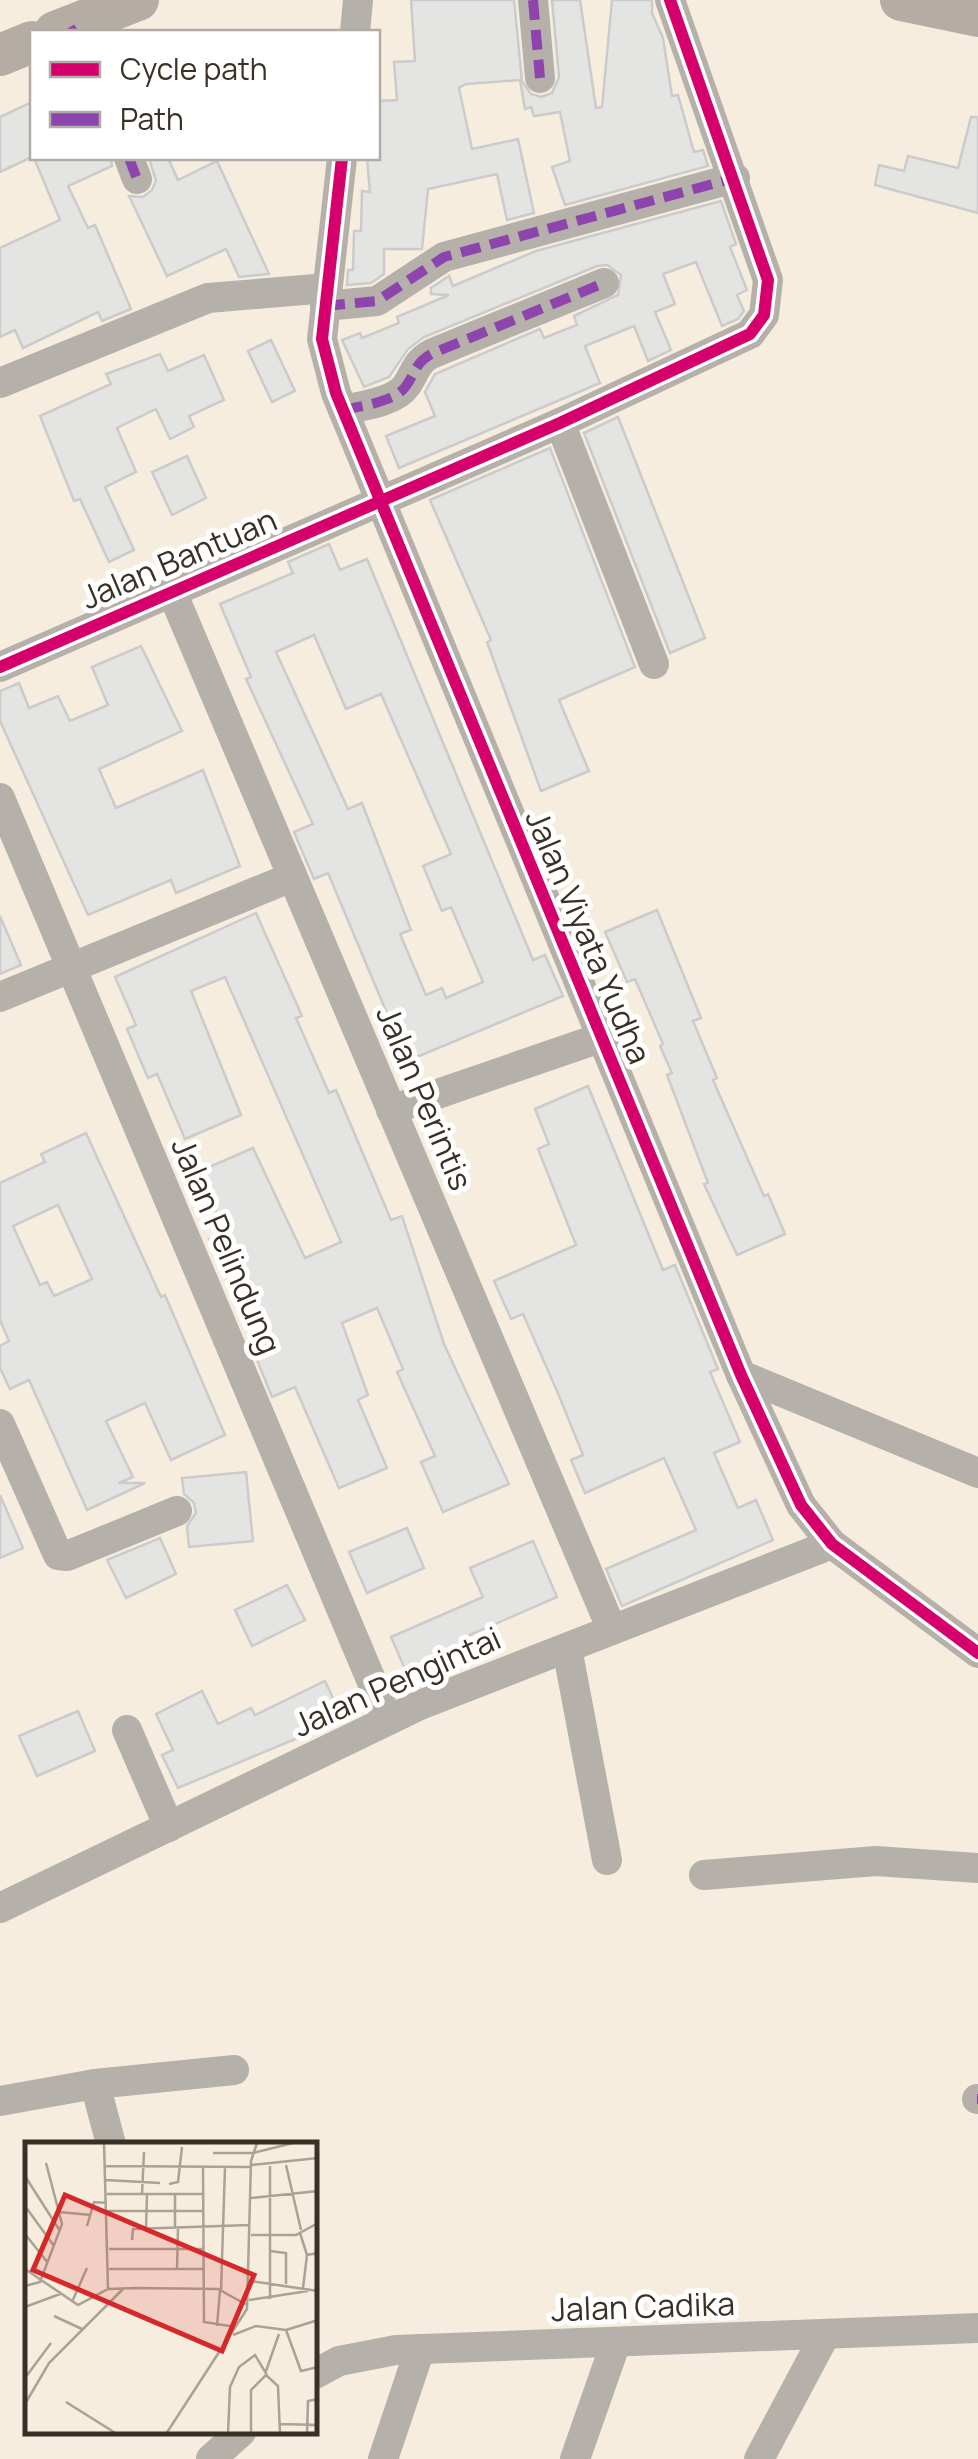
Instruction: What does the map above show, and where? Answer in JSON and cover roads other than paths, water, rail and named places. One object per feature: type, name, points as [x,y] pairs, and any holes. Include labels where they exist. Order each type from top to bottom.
[{"type":"highway","points":[[64,26],[138,0]]},
{"type":"highway","points":[[902,0],[978,16]]},
{"type":"highway","points":[[0,54],[30,41]]},
{"type":"street","points":[[355,30],[358,0]]},
{"type":"street","points":[[533,0],[540,78]]},
{"type":"street","name":"Jalan Bantuan","points":[[0,667],[560,423],[750,334],[764,315],[768,280],[670,0]]},
{"type":"street","name":"Jalan Viyata Yudha","points":[[342,160],[322,339],[343,410],[741,1375],[801,1505],[832,1544],[978,1652]]},
{"type":"street","points":[[0,383],[208,298],[326,297],[377,301],[444,257],[735,178]]},
{"type":"street","points":[[343,410],[395,395],[405,387],[420,360],[431,354],[604,283]]},
{"type":"street","points":[[560,423],[654,664]]},
{"type":"street","name":"Jalan Perintis","points":[[172,592],[612,1630]]},
{"type":"street","name":"Jalan Pelindung","points":[[0,798],[388,1720]]},
{"type":"street","points":[[0,997],[292,877]]},
{"type":"street","points":[[391,1110],[600,1038]]},
{"type":"street","points":[[741,1375],[978,1473]]},
{"type":"street","points":[[0,1424],[53,1550],[68,1556],[177,1511]]},
{"type":"street","name":"Jalan Pengintai","points":[[0,1908],[388,1720],[832,1544]]},
{"type":"street","points":[[567,1648],[607,1860]]},
{"type":"street","points":[[126,1730],[168,1826]]},
{"type":"street","points":[[704,1876],[876,1861],[978,1868]]},
{"type":"street","points":[[0,2101],[95,2084],[234,2070]]},
{"type":"street","points":[[95,2084],[110,2142]]},
{"type":"street","name":"Jalan Cadika","points":[[318,2372],[339,2360],[420,2350],[978,2328]]},
{"type":"street","points":[[758,2459],[825,2335]]},
{"type":"street","points":[[575,2459],[616,2342]]},
{"type":"street","points":[[383,2459],[420,2350]]}]
